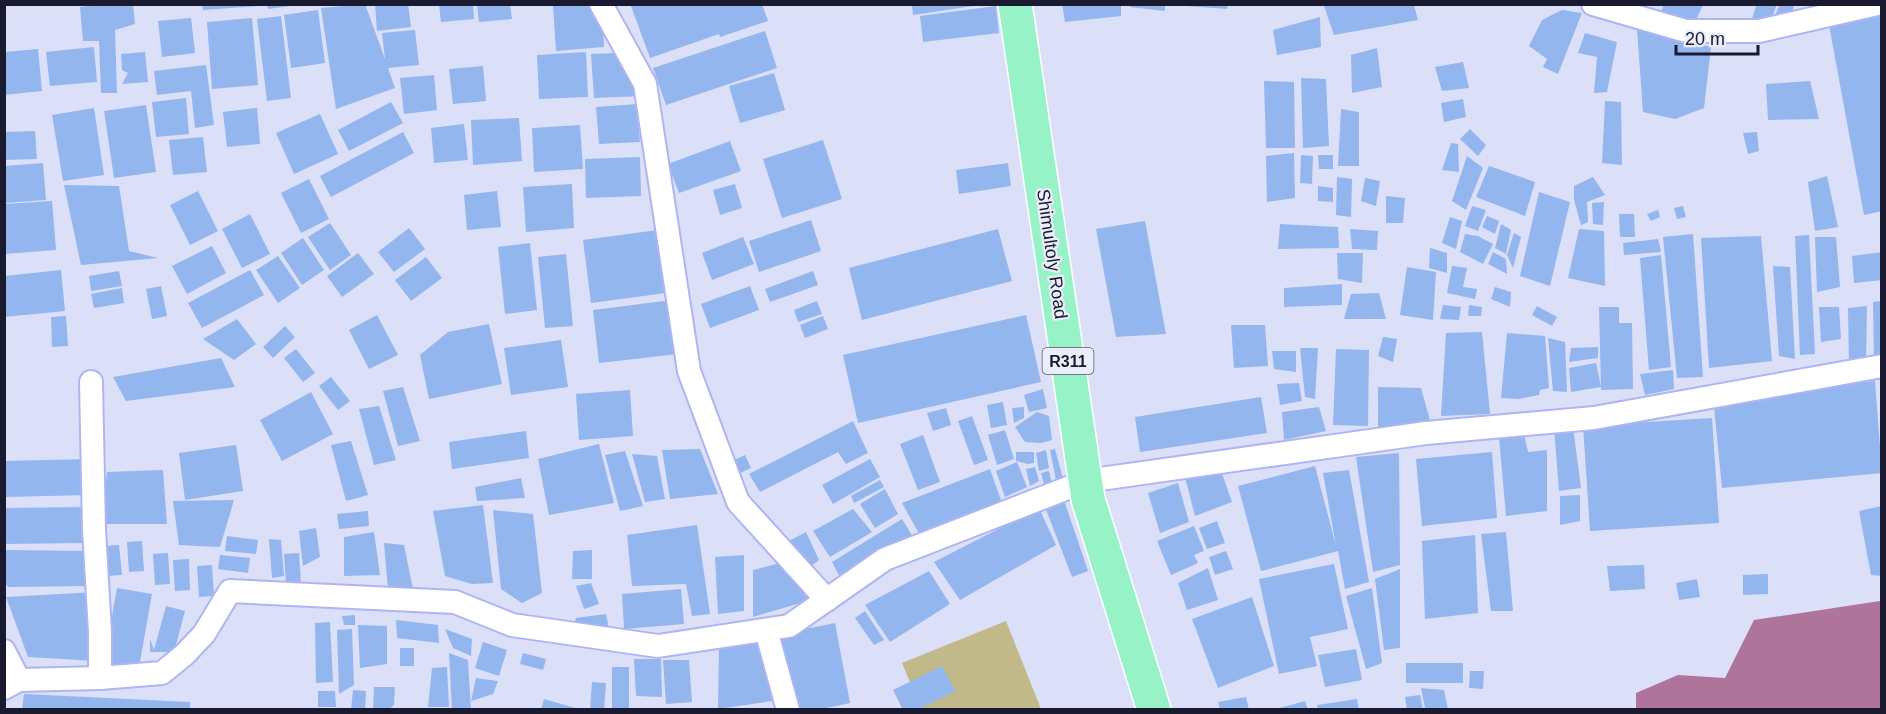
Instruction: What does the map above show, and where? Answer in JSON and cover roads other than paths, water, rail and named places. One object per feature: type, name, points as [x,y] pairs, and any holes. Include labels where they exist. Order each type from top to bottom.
[{"type":"main road","name":"Shimultoly Road","points":[[1015,4],[1089,499],[1154,710]]},
{"type":"street","points":[[601,4],[645,84],[688,371],[738,502],[827,600]]},
{"type":"street","points":[[1593,4],[1686,31],[1758,31],[1877,4]]},
{"type":"street","points":[[4,651],[12,684],[162,673],[204,634],[230,591],[455,602],[512,625],[658,646],[766,630],[789,626],[885,559],[1086,481],[1426,433],[1594,418],[1881,366]]},
{"type":"street","points":[[91,382],[100,678]]},
{"type":"street","points":[[766,630],[788,710]]}]
